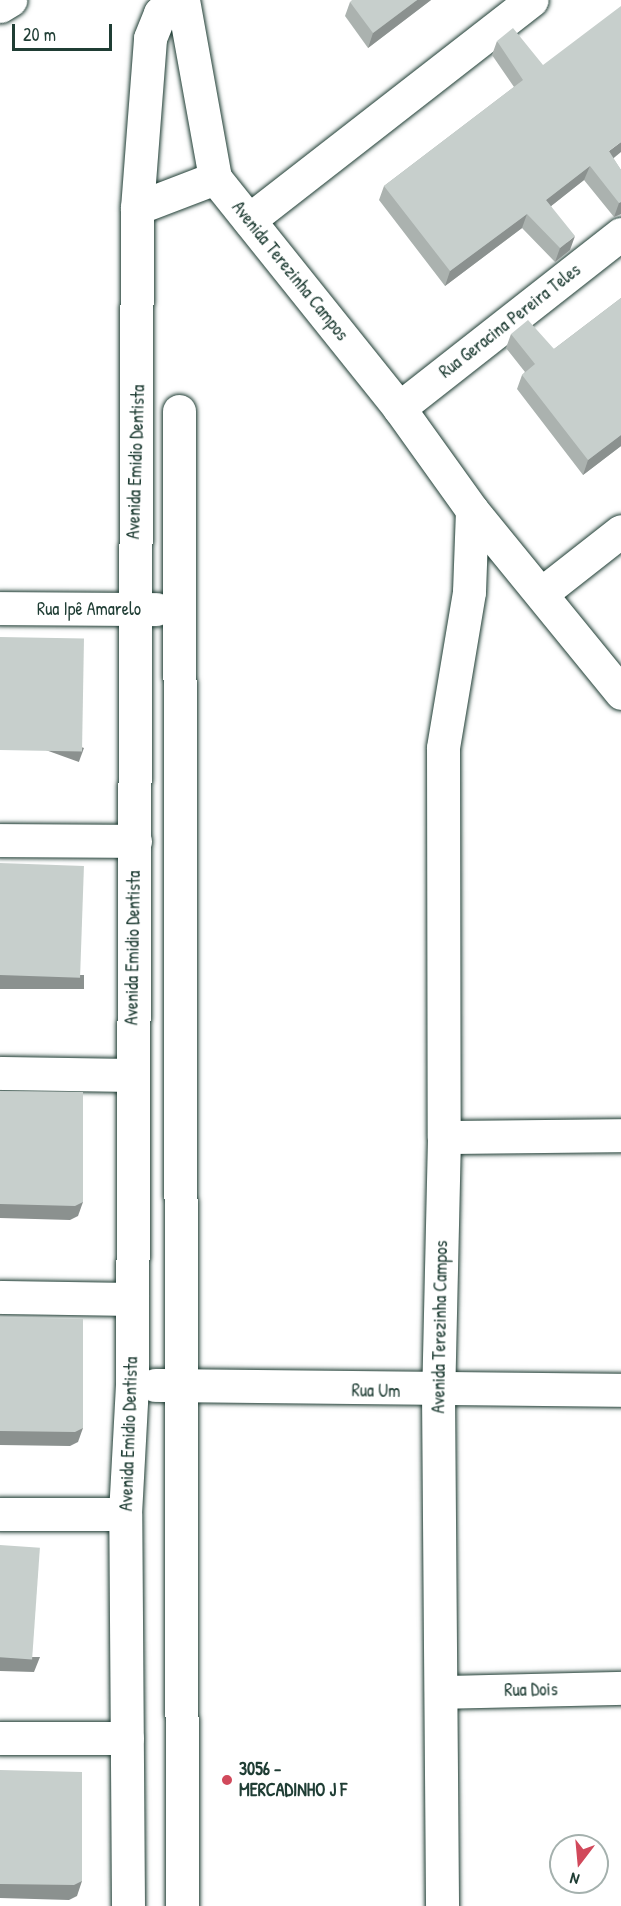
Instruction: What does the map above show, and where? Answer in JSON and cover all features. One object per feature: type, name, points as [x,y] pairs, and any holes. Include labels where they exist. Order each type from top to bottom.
[{"type":"street","points":[[0,6],[10,0]]},
{"type":"street","name":"Avenida Emidio Dentista","points":[[128,1906],[125,1514],[132,1384],[137,208],[150,38],[160,13],[176,0]]},
{"type":"street","name":"Avenida Terezinha Campos","points":[[183,0],[215,178],[399,408],[472,510],[542,593],[621,693]]},
{"type":"street","points":[[249,220],[532,0]]},
{"type":"street","points":[[137,208],[215,178]]},
{"type":"street","name":"Rua Geracina Pereira Teles","points":[[399,408],[621,234]]},
{"type":"street","points":[[179,411],[178,1386],[182,1906]]},
{"type":"street","name":"Avenida Terezinha Campos","points":[[442,1906],[438,1392],[444,1137],[443,748],[469,592],[472,510]]},
{"type":"street","points":[[542,593],[621,531]]},
{"type":"street","name":"Rua Ipê Amarelo","points":[[0,608],[135,610],[179,608]]},
{"type":"street","points":[[0,840],[135,841]]},
{"type":"street","points":[[0,1073],[132,1075]]},
{"type":"street","points":[[444,1137],[621,1135]]},
{"type":"street","points":[[0,1297],[132,1299]]},
{"type":"street","name":"Rua Um","points":[[132,1384],[438,1392],[621,1390]]},
{"type":"street","points":[[0,1514],[125,1514]]},
{"type":"street","name":"Rua Dois","points":[[441,1692],[621,1688]]},
{"type":"street","points":[[0,1738],[127,1738]]},
{"type":"building","points":[[352,0],[417,0],[373,33],[350,2]]},
{"type":"building","points":[[621,6],[621,142],[609,151],[621,170],[621,202],[619,203],[590,166],[546,200],[575,236],[560,248],[527,214],[450,271],[384,186],[523,80],[497,41],[513,28],[543,65]]},
{"type":"building","points":[[621,298],[621,435],[588,460],[522,375],[535,364],[511,334],[528,320],[554,349]]},
{"type":"building","points":[[0,637],[84,638],[82,751],[0,750]]},
{"type":"building","points":[[0,863],[84,866],[80,978],[0,975]]},
{"type":"building","points":[[0,1091],[83,1092],[83,1202],[75,1206],[0,1204]]},
{"type":"building","points":[[0,1317],[83,1319],[83,1428],[75,1432],[0,1431]]},
{"type":"building","points":[[0,1545],[40,1548],[32,1660],[0,1657]]},
{"type":"building","points":[[0,1770],[82,1772],[82,1881],[74,1885],[0,1884]]},
{"type":"place","name":"3056 - MERCADINHO J F","points":[[227,1780]]}]
